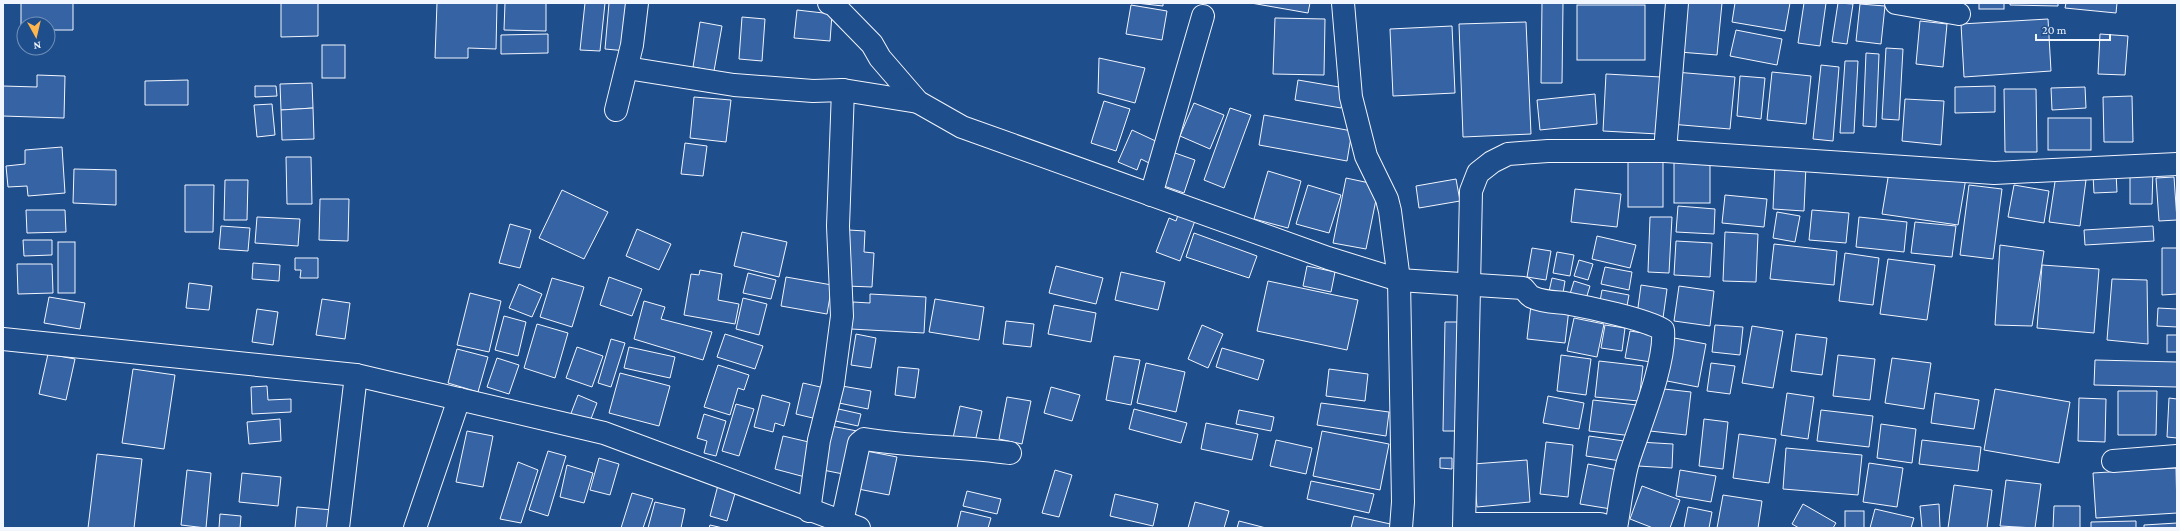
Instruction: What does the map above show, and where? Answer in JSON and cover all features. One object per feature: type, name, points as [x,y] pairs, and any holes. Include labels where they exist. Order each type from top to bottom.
[{"type":"street","points":[[616,110],[632,45],[637,3]]},
{"type":"street","points":[[829,3],[833,4],[872,44],[880,58],[918,102],[962,127],[1151,196],[1328,258],[1399,280],[1523,288],[1530,296],[1539,299],[1640,321],[1663,330],[1664,338],[1658,366],[1628,464],[1616,528]]},
{"type":"street","points":[[1343,3],[1351,97],[1366,156],[1387,199],[1390,211],[1399,280],[1403,502],[1401,528]]},
{"type":"street","points":[[1665,151],[1677,3]]},
{"type":"street","points":[[1896,3],[1959,14]]},
{"type":"street","points":[[1151,196],[1203,16]]},
{"type":"street","points":[[627,68],[734,85],[813,91],[843,90],[918,102]]},
{"type":"street","points":[[809,511],[819,440],[833,384],[842,316],[838,226],[843,90]]},
{"type":"street","points":[[1612,528],[1600,524],[1465,526],[1471,285],[1471,191],[1478,173],[1492,162],[1508,154],[1524,152],[1665,151],[1994,173],[2177,164]]},
{"type":"street","points":[[3,339],[356,375],[604,433],[809,511],[851,525],[859,443],[864,439],[900,445],[980,448],[1010,453]]},
{"type":"street","points":[[338,528],[356,375]]},
{"type":"street","points":[[415,528],[459,399]]},
{"type":"street","points":[[2113,461],[2177,456]]},
{"type":"building","points":[[21,3],[73,3],[73,30],[56,30],[56,16],[21,16]]},
{"type":"building","points":[[281,3],[318,3],[318,36],[281,37]]},
{"type":"building","points":[[437,3],[497,3],[496,49],[468,48],[468,58],[435,58]]},
{"type":"building","points":[[505,3],[546,3],[546,31],[504,30]]},
{"type":"building","points":[[585,3],[605,3],[600,51],[580,50]]},
{"type":"building","points":[[609,3],[631,3],[627,51],[605,49]]},
{"type":"building","points":[[1136,3],[1163,3],[1163,6]]},
{"type":"building","points":[[1251,3],[1310,3],[1308,13]]},
{"type":"building","points":[[1542,3],[1563,3],[1562,83],[1541,83]]},
{"type":"building","points":[[1683,3],[1722,3],[1717,55],[1679,52]]},
{"type":"building","points":[[1735,3],[1790,3],[1785,31],[1732,22]]},
{"type":"building","points":[[1804,3],[1826,3],[1820,46],[1798,43]]},
{"type":"building","points":[[1838,3],[1853,4],[1847,44],[1832,42]]},
{"type":"building","points":[[1979,3],[2004,3],[2004,9],[1979,9]]},
{"type":"building","points":[[2010,3],[2058,3],[2058,6],[2010,5]]},
{"type":"building","points":[[2066,3],[2117,3],[2116,13],[2065,8]]},
{"type":"building","points":[[1860,4],[1885,6],[1881,44],[1856,41]]},
{"type":"building","points":[[1131,5],[1167,11],[1162,40],[1126,34]]},
{"type":"building","points":[[1577,5],[1645,5],[1645,60],[1577,60]]},
{"type":"building","points":[[797,10],[832,14],[830,41],[794,38]]},
{"type":"building","points":[[742,17],[765,19],[762,61],[739,59]]},
{"type":"building","points":[[1275,18],[1325,19],[1324,75],[1273,74]]},
{"type":"building","points":[[2048,19],[2051,71],[1964,77],[1961,24]]},
{"type":"building","points":[[1920,21],[1947,24],[1943,67],[1916,64]]},
{"type":"building","points":[[700,22],[722,26],[714,71],[693,67]]},
{"type":"building","points":[[1526,22],[1531,134],[1463,137],[1459,24]]},
{"type":"building","points":[[1452,26],[1455,93],[1393,96],[1390,29]]},
{"type":"building","points":[[1736,30],[1782,39],[1777,65],[1730,56]]},
{"type":"building","points":[[548,34],[548,53],[501,54],[501,35]]},
{"type":"building","points":[[2100,34],[2128,36],[2125,75],[2098,74]]},
{"type":"building","points":[[322,45],[345,45],[345,78],[322,78]]},
{"type":"building","points":[[1886,48],[1903,49],[1899,120],[1882,119]]},
{"type":"building","points":[[1866,53],[1879,54],[1876,127],[1863,126]]},
{"type":"building","points":[[1099,58],[1145,68],[1135,103],[1098,93]]},
{"type":"building","points":[[1845,61],[1858,61],[1854,133],[1840,133]]},
{"type":"building","points":[[1821,65],[1839,67],[1833,141],[1813,139]]},
{"type":"building","points":[[1675,72],[1735,77],[1730,129],[1670,124]]},
{"type":"building","points":[[1772,72],[1811,76],[1806,124],[1767,120]]},
{"type":"building","points":[[1606,74],[1661,77],[1658,134],[1603,131]]},
{"type":"building","points":[[37,75],[65,76],[64,118],[3,116],[3,86],[37,87]]},
{"type":"building","points":[[1740,76],[1765,78],[1761,119],[1737,116]]},
{"type":"building","points":[[188,80],[188,105],[145,105],[145,81]]},
{"type":"building","points":[[1298,80],[1345,88],[1341,108],[1295,100]]},
{"type":"building","points":[[312,83],[313,108],[281,110],[280,84]]},
{"type":"building","points":[[255,86],[276,86],[277,96],[255,97]]},
{"type":"building","points":[[1995,86],[1995,112],[1955,113],[1955,87]]},
{"type":"building","points":[[2085,87],[2086,108],[2052,110],[2051,88]]},
{"type":"building","points":[[2004,89],[2036,89],[2037,152],[2005,152]]},
{"type":"building","points":[[1595,94],[1597,124],[1540,130],[1537,100]]},
{"type":"building","points":[[2132,96],[2133,142],[2104,142],[2103,97]]},
{"type":"building","points":[[694,97],[731,100],[726,142],[690,138]]},
{"type":"building","points":[[1905,99],[1944,101],[1941,145],[1902,141]]},
{"type":"building","points":[[1104,101],[1130,109],[1116,151],[1091,143]]},
{"type":"building","points":[[1194,103],[1224,115],[1210,149],[1180,136]]},
{"type":"building","points":[[272,104],[275,135],[257,137],[254,105]]},
{"type":"building","points":[[313,108],[314,139],[282,140],[281,110]]},
{"type":"building","points":[[1230,108],[1251,115],[1224,188],[1204,180]]},
{"type":"building","points":[[1264,115],[1352,131],[1347,161],[1259,145]]},
{"type":"building","points":[[2048,118],[2091,118],[2091,150],[2048,150]]},
{"type":"building","points":[[1132,130],[1162,144],[1153,165],[1141,159],[1137,170],[1118,162]]},
{"type":"building","points":[[685,143],[707,146],[703,176],[681,174]]},
{"type":"building","points":[[62,147],[65,193],[28,196],[27,186],[8,187],[6,166],[25,164],[25,150]]},
{"type":"building","points":[[1175,153],[1195,160],[1184,193],[1164,186]]},
{"type":"building","points":[[286,157],[311,157],[312,204],[287,204]]},
{"type":"building","points":[[1674,159],[1710,159],[1710,203],[1674,203]]},
{"type":"building","points":[[1628,160],[1663,160],[1663,207],[1628,207]]},
{"type":"building","points":[[1775,164],[1806,165],[1804,211],[1773,209]]},
{"type":"building","points":[[1890,166],[1966,178],[1958,225],[1882,214]]},
{"type":"building","points":[[74,169],[116,170],[116,205],[73,203]]},
{"type":"building","points":[[2130,169],[2153,169],[2152,204],[2130,204]]},
{"type":"building","points":[[1268,171],[1301,181],[1288,228],[1254,219]]},
{"type":"building","points":[[2116,173],[2117,192],[2094,193],[2093,175]]},
{"type":"building","points":[[2056,175],[2086,180],[2080,226],[2049,222]]},
{"type":"building","points":[[2174,177],[2177,220],[2159,221],[2156,178]]},
{"type":"building","points":[[1346,178],[1379,185],[1366,249],[1333,243]]},
{"type":"building","points":[[1456,179],[1460,201],[1419,208],[1416,186]]},
{"type":"building","points":[[225,180],[248,180],[247,220],[224,220]]},
{"type":"building","points":[[185,185],[214,185],[213,232],[185,232]]},
{"type":"building","points":[[1308,185],[1341,195],[1329,233],[1296,224]]},
{"type":"building","points":[[1969,185],[2002,189],[1993,259],[1960,255]]},
{"type":"building","points":[[2014,185],[2049,191],[2044,223],[2008,217]]},
{"type":"building","points":[[1575,189],[1621,194],[1617,227],[1571,222]]},
{"type":"building","points":[[562,190],[608,212],[584,259],[539,238]]},
{"type":"building","points":[[1725,195],[1767,199],[1764,227],[1722,223]]},
{"type":"building","points":[[320,199],[349,199],[348,241],[319,240]]},
{"type":"building","points":[[1678,206],[1715,209],[1714,234],[1676,232]]},
{"type":"building","points":[[26,210],[65,210],[66,232],[27,233]]},
{"type":"building","points":[[1812,210],[1849,213],[1846,243],[1809,240]]},
{"type":"building","points":[[1179,212],[1196,218],[1180,261],[1156,252],[1169,218],[1176,221]]},
{"type":"building","points":[[1777,212],[1800,216],[1795,242],[1773,238]]},
{"type":"building","points":[[257,217],[300,219],[298,246],[255,243]]},
{"type":"building","points":[[1650,217],[1672,217],[1669,273],[1648,272]]},
{"type":"building","points":[[1859,217],[1907,222],[1904,252],[1856,247]]},
{"type":"building","points":[[1915,222],[1956,226],[1952,257],[1911,253]]},
{"type":"building","points":[[510,224],[531,230],[520,268],[499,263]]},
{"type":"building","points":[[221,226],[250,228],[248,251],[219,249]]},
{"type":"building","points":[[2153,226],[2154,241],[2085,245],[2084,230]]},
{"type":"building","points":[[637,229],[671,244],[659,270],[626,256]]},
{"type":"building","points":[[849,230],[865,231],[864,252],[874,253],[872,287],[846,286]]},
{"type":"building","points":[[742,232],[787,242],[779,277],[734,266]]},
{"type":"building","points":[[1725,232],[1758,234],[1756,282],[1723,281]]},
{"type":"building","points":[[1194,233],[1257,256],[1249,278],[1186,257]]},
{"type":"building","points":[[1597,236],[1636,245],[1630,268],[1592,259]]},
{"type":"building","points":[[23,240],[52,240],[52,255],[24,256]]},
{"type":"building","points":[[1676,241],[1712,243],[1710,277],[1674,275]]},
{"type":"building","points":[[58,242],[75,242],[75,293],[58,293]]},
{"type":"building","points":[[1774,244],[1837,251],[1834,285],[1770,279]]},
{"type":"building","points":[[2000,245],[2044,251],[2032,326],[1995,325]]},
{"type":"building","points":[[1532,248],[1551,251],[1546,280],[1527,277]]},
{"type":"building","points":[[2162,248],[2177,248],[2177,294],[2162,295]]},
{"type":"building","points":[[1557,252],[1574,255],[1570,276],[1553,273]]},
{"type":"building","points":[[1845,253],[1879,258],[1873,305],[1839,301]]},
{"type":"building","points":[[295,258],[318,258],[318,278],[300,278],[301,270],[295,270]]},
{"type":"building","points":[[1888,259],[1935,265],[1927,320],[1880,314]]},
{"type":"building","points":[[1579,260],[1593,264],[1588,280],[1574,276]]},
{"type":"building","points":[[253,263],[280,265],[279,281],[252,279]]},
{"type":"building","points":[[17,264],[52,264],[53,293],[18,294]]},
{"type":"building","points":[[2042,265],[2099,269],[2094,333],[2037,328]]},
{"type":"building","points":[[1056,266],[1103,278],[1096,304],[1049,293]]},
{"type":"building","points":[[1307,266],[1335,272],[1331,292],[1303,286]]},
{"type":"building","points":[[1605,267],[1632,272],[1629,290],[1601,284]]},
{"type":"building","points":[[700,270],[722,274],[718,300],[739,304],[735,324],[684,315],[691,274],[699,275]]},
{"type":"building","points":[[1121,272],[1165,282],[1158,310],[1115,300]]},
{"type":"building","points":[[748,273],[776,280],[771,299],[743,293]]},
{"type":"building","points":[[609,277],[642,289],[632,316],[600,305]]},
{"type":"building","points":[[786,277],[832,285],[827,314],[781,306]]},
{"type":"building","points":[[552,278],[584,287],[572,327],[540,317]]},
{"type":"building","points":[[1552,278],[1565,281],[1562,299],[1548,296]]},
{"type":"building","points":[[2112,279],[2147,280],[2148,344],[2107,340]]},
{"type":"building","points":[[1268,281],[1358,300],[1347,350],[1257,331]]},
{"type":"building","points":[[1574,281],[1590,286],[1585,302],[1569,297]]},
{"type":"building","points":[[189,283],[212,286],[209,310],[186,308]]},
{"type":"building","points":[[519,284],[542,294],[532,317],[509,308]]},
{"type":"building","points":[[1641,285],[1667,289],[1663,318],[1637,315]]},
{"type":"building","points":[[1679,286],[1714,291],[1710,326],[1674,321]]},
{"type":"building","points":[[1602,290],[1629,295],[1626,311],[1599,307]]},
{"type":"building","points":[[470,293],[501,301],[489,352],[457,345]]},
{"type":"building","points":[[870,294],[926,297],[924,333],[851,329],[853,302],[870,303]]},
{"type":"building","points":[[49,297],[85,303],[80,329],[44,323]]},
{"type":"building","points":[[743,298],[767,304],[759,335],[736,329]]},
{"type":"building","points":[[322,299],[350,303],[345,339],[316,335]]},
{"type":"building","points":[[935,299],[984,307],[979,340],[929,332]]},
{"type":"building","points":[[644,301],[665,307],[661,319],[712,332],[703,360],[634,339]]},
{"type":"building","points":[[1054,305],[1096,313],[1091,342],[1048,334]]},
{"type":"building","points":[[1531,305],[1569,309],[1565,343],[1527,339]]},
{"type":"building","points":[[2158,308],[2177,309],[2177,327],[2157,326]]},
{"type":"building","points":[[257,309],[278,312],[273,345],[252,342]]},
{"type":"building","points":[[504,316],[526,322],[518,356],[495,350]]},
{"type":"building","points":[[1574,318],[1604,324],[1597,357],[1567,351]]},
{"type":"building","points":[[1006,321],[1034,324],[1031,347],[1003,344]]},
{"type":"building","points":[[1445,322],[1460,322],[1457,431],[1443,431]]},
{"type":"building","points":[[537,324],[568,333],[555,378],[524,368]]},
{"type":"building","points":[[1202,325],[1223,334],[1208,368],[1188,359]]},
{"type":"building","points":[[1605,325],[1625,328],[1622,351],[1601,348]]},
{"type":"building","points":[[1715,325],[1743,327],[1740,355],[1712,352]]},
{"type":"building","points":[[1752,326],[1783,331],[1773,388],[1742,383]]},
{"type":"building","points":[[1630,331],[1655,335],[1651,362],[1625,358]]},
{"type":"building","points":[[725,334],[763,346],[755,369],[717,357]]},
{"type":"building","points":[[856,334],[876,338],[871,368],[851,365]]},
{"type":"building","points":[[1796,334],[1827,338],[1822,375],[1791,371]]},
{"type":"building","points":[[2167,335],[2177,335],[2177,352],[2167,352]]},
{"type":"building","points":[[1669,337],[1706,344],[1698,387],[1662,380]]},
{"type":"building","points":[[611,339],[625,343],[611,387],[598,383]]},
{"type":"building","points":[[577,347],[603,356],[592,387],[566,378]]},
{"type":"building","points":[[629,347],[675,357],[670,378],[624,368]]},
{"type":"building","points":[[1222,348],[1264,360],[1258,380],[1216,367]]},
{"type":"building","points":[[457,349],[488,357],[478,392],[448,383]]},
{"type":"building","points":[[48,354],[75,359],[66,400],[39,394]]},
{"type":"building","points":[[1561,355],[1591,359],[1586,395],[1557,391]]},
{"type":"building","points":[[1838,355],[1875,359],[1870,400],[1833,396]]},
{"type":"building","points":[[1114,356],[1140,360],[1131,405],[1106,400]]},
{"type":"building","points":[[497,358],[519,365],[509,394],[487,387]]},
{"type":"building","points":[[1892,358],[1931,363],[1924,409],[1885,403]]},
{"type":"building","points":[[2095,360],[2177,362],[2177,387],[2094,385]]},
{"type":"building","points":[[1599,361],[1643,366],[1639,401],[1595,397]]},
{"type":"building","points":[[1146,363],[1185,372],[1176,412],[1137,403]]},
{"type":"building","points":[[1711,363],[1735,366],[1730,394],[1707,391]]},
{"type":"building","points":[[718,365],[749,375],[744,390],[738,388],[730,415],[704,407]]},
{"type":"building","points":[[898,367],[919,369],[915,398],[895,395]]},
{"type":"building","points":[[133,369],[175,375],[164,449],[122,443]]},
{"type":"building","points":[[1329,369],[1368,374],[1365,401],[1326,396]]},
{"type":"building","points":[[620,373],[670,386],[659,426],[609,413]]},
{"type":"building","points":[[803,383],[829,389],[821,420],[796,414]]},
{"type":"building","points":[[267,386],[268,400],[291,399],[291,412],[252,414],[251,387]]},
{"type":"building","points":[[842,386],[871,391],[868,409],[839,403]]},
{"type":"building","points":[[1051,387],[1080,395],[1072,421],[1044,413]]},
{"type":"building","points":[[1655,388],[1691,392],[1686,435],[1650,431]]},
{"type":"building","points":[[1995,389],[2070,402],[2059,463],[1984,450]]},
{"type":"building","points":[[2118,391],[2157,391],[2156,435],[2118,435]]},
{"type":"building","points":[[1787,393],[1814,397],[1808,439],[1781,435]]},
{"type":"building","points":[[1935,393],[1979,400],[1974,429],[1931,423]]},
{"type":"building","points":[[578,395],[597,403],[589,424],[570,416]]},
{"type":"building","points":[[762,395],[790,403],[784,426],[775,423],[773,432],[754,427]]},
{"type":"building","points":[[1548,396],[1584,403],[1579,429],[1543,423]]},
{"type":"building","points":[[1007,397],[1031,401],[1022,444],[999,439]]},
{"type":"building","points":[[2079,398],[2106,399],[2105,442],[2078,441]]},
{"type":"building","points":[[2169,398],[2177,399],[2177,438],[2167,437]]},
{"type":"building","points":[[1593,400],[1637,405],[1633,436],[1589,431]]},
{"type":"building","points":[[1321,403],[1389,412],[1386,436],[1317,425]]},
{"type":"building","points":[[736,404],[754,409],[739,456],[722,451]]},
{"type":"building","points":[[960,406],[982,411],[975,442],[953,438]]},
{"type":"building","points":[[834,408],[861,414],[858,426],[831,420]]},
{"type":"building","points":[[1134,409],[1187,423],[1181,443],[1129,429]]},
{"type":"building","points":[[1239,410],[1274,417],[1271,431],[1236,424]]},
{"type":"building","points":[[1821,410],[1873,416],[1869,447],[1817,441]]},
{"type":"building","points":[[704,414],[726,421],[716,456],[704,453],[707,441],[697,438]]},
{"type":"building","points":[[280,419],[281,441],[249,444],[247,422]]},
{"type":"building","points":[[1704,419],[1728,422],[1723,469],[1699,466]]},
{"type":"building","points":[[1206,423],[1258,434],[1252,460],[1201,449]]},
{"type":"building","points":[[1881,424],[1916,429],[1912,463],[1877,458]]},
{"type":"building","points":[[826,425],[857,431],[848,475],[818,469]]},
{"type":"building","points":[[467,431],[493,436],[483,487],[456,482]]},
{"type":"building","points":[[1322,431],[1389,444],[1380,490],[1313,476]]},
{"type":"building","points":[[1739,434],[1776,439],[1769,483],[1733,478]]},
{"type":"building","points":[[783,436],[813,443],[805,477],[775,469]]},
{"type":"building","points":[[1589,436],[1624,441],[1621,461],[1586,456]]},
{"type":"building","points":[[1276,440],[1312,448],[1306,474],[1270,466]]},
{"type":"building","points":[[1922,440],[1981,447],[1978,471],[1919,464]]},
{"type":"building","points":[[1546,442],[1573,445],[1568,497],[1540,494]]},
{"type":"building","points":[[1639,442],[1673,444],[1672,468],[1638,466]]},
{"type":"building","points":[[1786,448],[1862,455],[1858,495],[1783,489]]},
{"type":"building","points":[[861,450],[897,457],[889,495],[853,488]]},
{"type":"building","points":[[548,451],[566,456],[548,516],[529,510]]},
{"type":"building","points":[[97,454],[142,459],[134,528],[88,528]]},
{"type":"building","points":[[599,458],[619,464],[610,495],[590,490]]},
{"type":"building","points":[[1440,458],[1452,458],[1452,469],[1440,468]]},
{"type":"building","points":[[1527,460],[1530,502],[1477,507],[1473,464]]},
{"type":"building","points":[[518,462],[538,470],[521,523],[500,519]]},
{"type":"building","points":[[1869,463],[1903,468],[1897,507],[1863,502]]},
{"type":"building","points":[[1588,464],[1618,470],[1611,509],[1580,504]]},
{"type":"building","points":[[567,465],[593,473],[584,503],[560,497]]},
{"type":"building","points":[[2176,468],[2177,513],[2096,518],[2093,473]]},
{"type":"building","points":[[187,470],[211,473],[206,528],[181,525]]},
{"type":"building","points":[[1055,470],[1072,475],[1059,517],[1042,513]]},
{"type":"building","points":[[1680,470],[1716,476],[1711,502],[1676,496]]},
{"type":"building","points":[[242,473],[281,477],[278,506],[239,502]]},
{"type":"building","points":[[2006,480],[2041,484],[2035,528],[2000,526]]},
{"type":"building","points":[[1311,481],[1374,494],[1369,513],[1307,499]]},
{"type":"building","points":[[718,485],[736,490],[727,521],[710,516]]},
{"type":"building","points":[[1954,485],[1992,490],[1987,528],[1948,528]]},
{"type":"building","points":[[1642,486],[1680,500],[1670,528],[1653,528],[1630,519]]},
{"type":"building","points":[[967,491],[1001,499],[997,514],[963,506]]},
{"type":"building","points":[[632,493],[653,499],[643,528],[621,528]]},
{"type":"building","points":[[1115,494],[1158,504],[1153,526],[1110,516]]},
{"type":"building","points":[[1723,495],[1762,501],[1758,528],[1717,528]]},
{"type":"building","points":[[655,502],[685,509],[681,528],[648,528]]},
{"type":"building","points":[[1195,502],[1229,511],[1224,528],[1188,528]]},
{"type":"building","points":[[1803,504],[1836,523],[1833,528],[1799,528],[1792,524]]},
{"type":"building","points":[[1939,504],[1940,528],[1922,528],[1920,506]]},
{"type":"building","points":[[2054,506],[2080,506],[2080,528],[2053,528]]},
{"type":"building","points":[[297,507],[333,510],[332,528],[295,528]]},
{"type":"building","points":[[1688,507],[1712,512],[1709,528],[1684,528]]},
{"type":"building","points":[[1875,509],[1914,518],[1911,528],[1870,528]]},
{"type":"building","points":[[961,511],[991,518],[988,528],[957,528]]},
{"type":"building","points":[[1845,511],[1864,511],[1864,528],[1845,528]]},
{"type":"building","points":[[220,514],[241,516],[240,528],[219,528]]},
{"type":"building","points":[[1354,516],[1395,525],[1395,528],[1351,528]]},
{"type":"building","points":[[1239,521],[1266,528],[1237,528]]},
{"type":"building","points":[[2136,521],[2136,528],[2091,528],[2091,522]]},
{"type":"building","points":[[2177,523],[2177,528],[2144,528],[2144,525]]},
{"type":"building","points":[[710,525],[723,528],[709,528]]}]
